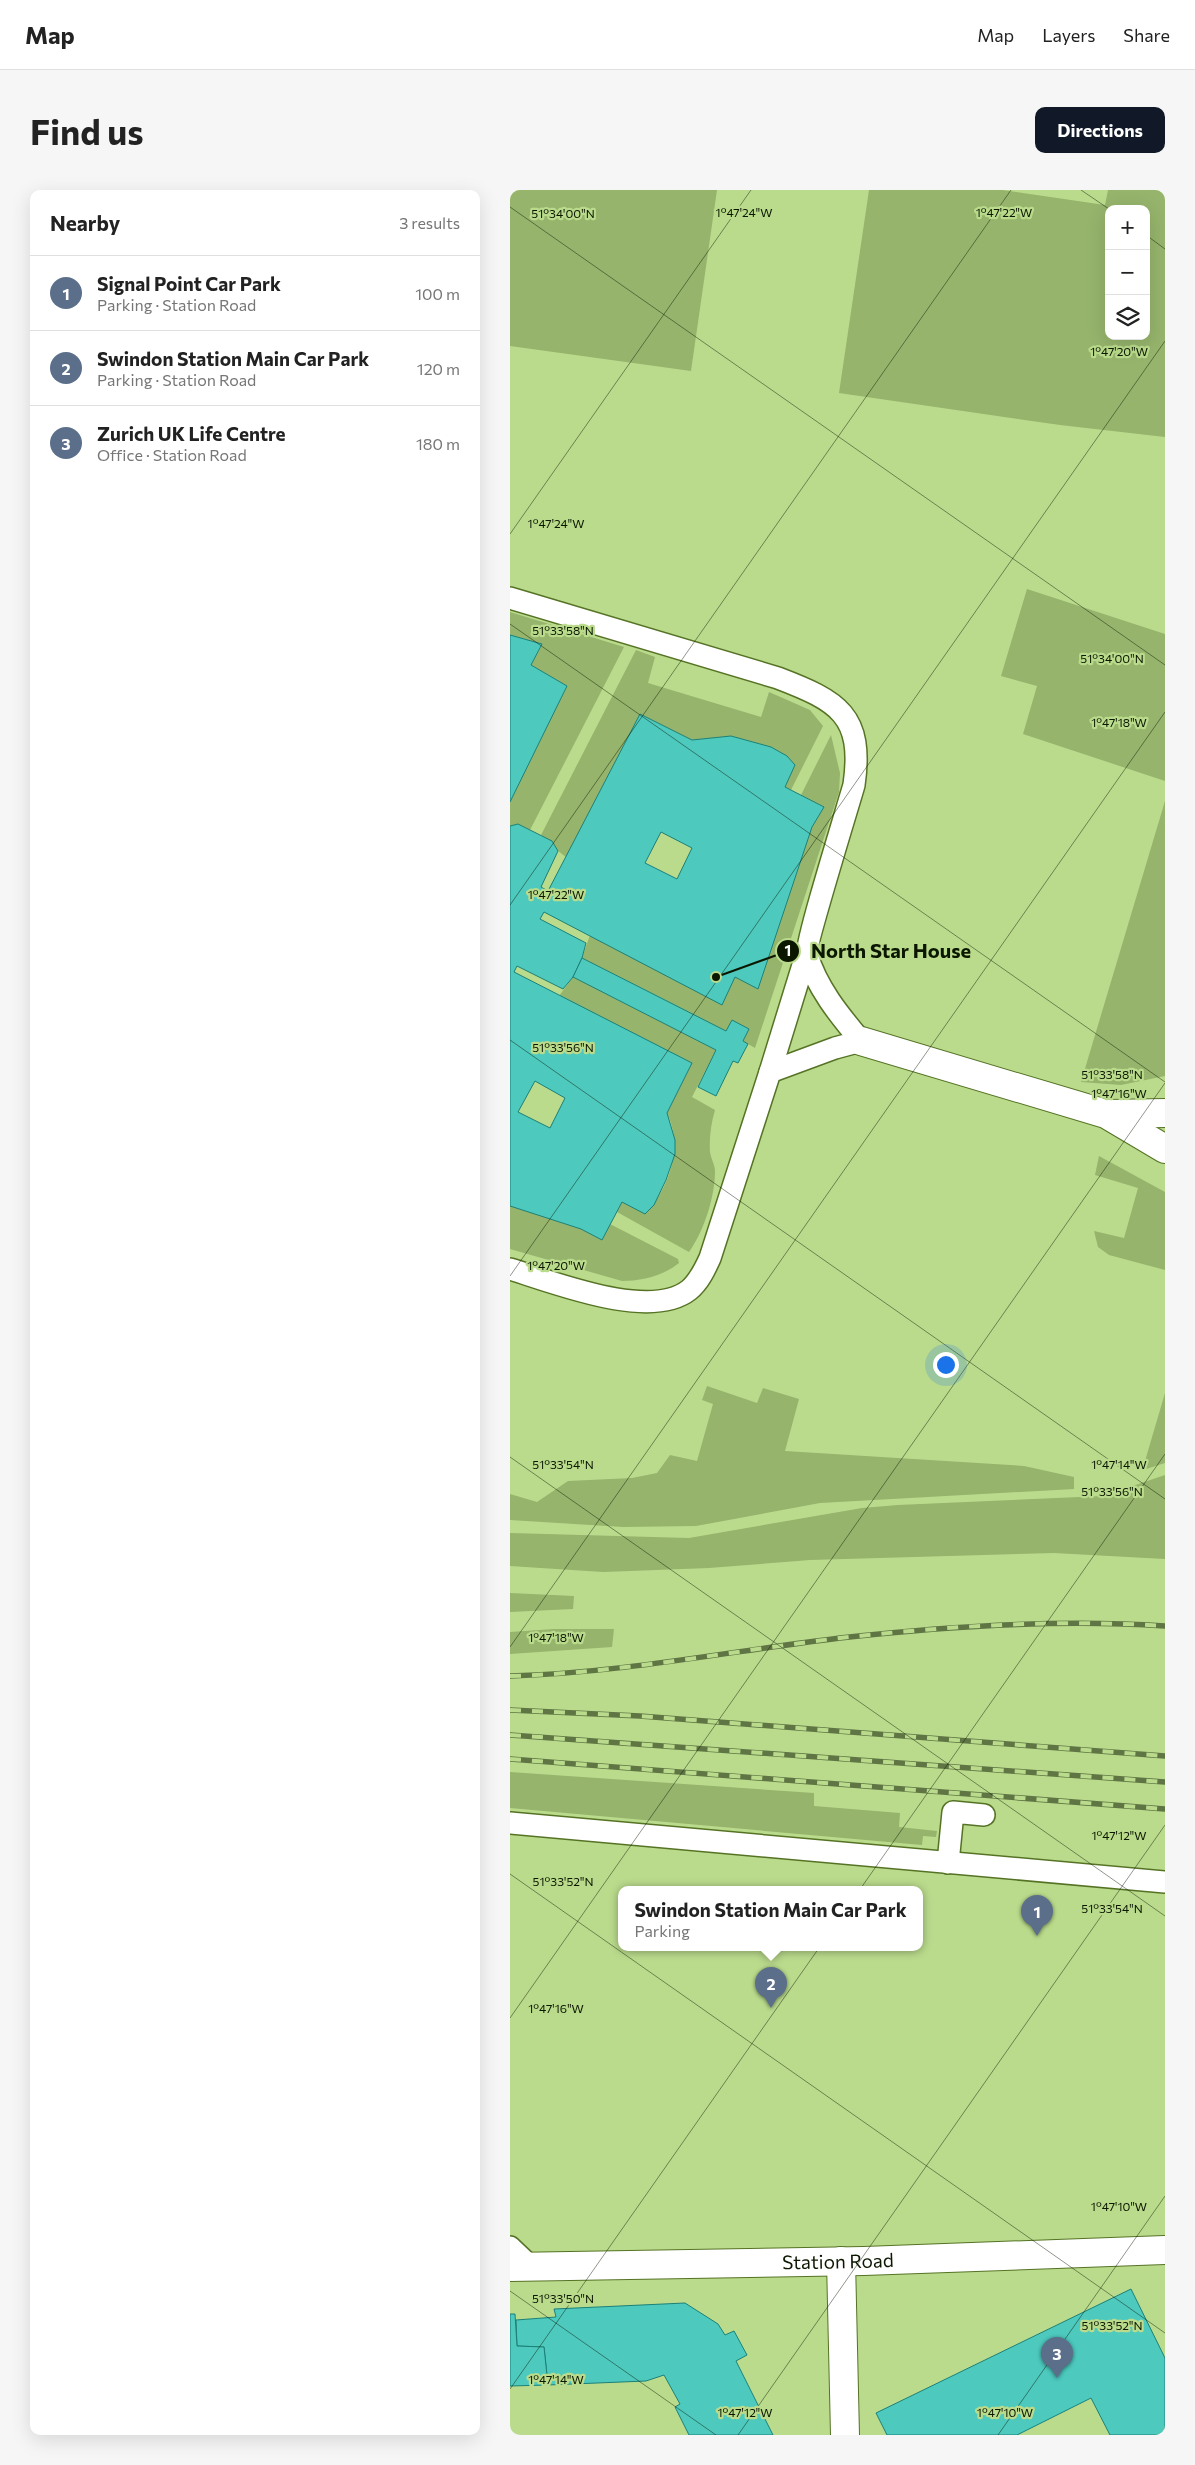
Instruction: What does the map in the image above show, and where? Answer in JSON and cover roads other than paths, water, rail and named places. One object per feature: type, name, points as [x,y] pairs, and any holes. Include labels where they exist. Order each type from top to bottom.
[{"type":"street","points":[[861,1041],[1106,1114],[1165,1149]]},
{"type":"street","points":[[1106,1114],[1165,1113]]},
{"type":"street","name":"Station Road","points":[[521,2267],[841,2261],[1165,2250]]},
{"type":"street","points":[[841,2261],[845,2435]]},
{"type":"lane","points":[[510,598],[778,678],[812,691],[830,703],[848,720],[856,740],[858,761],[854,785],[807,952],[710,1258],[701,1276],[689,1290],[672,1298],[655,1302],[628,1301],[596,1295],[510,1269]]},
{"type":"lane","points":[[770,1072],[835,1048],[861,1041],[837,1013],[824,991],[807,952]]},
{"type":"lane","points":[[948,1862],[953,1812],[984,1815]]},
{"type":"lane","points":[[510,1823],[1165,1882]]},
{"type":"lane","points":[[510,2246],[521,2267]]},
{"type":"railway","points":[[510,1676],[593,1671],[840,1638],[921,1630],[1002,1625],[1084,1623],[1165,1626]]},
{"type":"railway","points":[[510,1710],[640,1716],[1165,1756]]},
{"type":"railway","points":[[510,1735],[1165,1782]]},
{"type":"railway","points":[[510,1759],[1165,1809]]},
{"type":"place","name":"North Star House","points":[[716,977]]},
{"type":"place","name":"Signal Point Car Park","points":[[1037,1936]]},
{"type":"place","name":"Swindon Station Main Car Park","points":[[771,2008]]},
{"type":"place","name":"Zurich UK Life Centre","points":[[1057,2378]]}]
